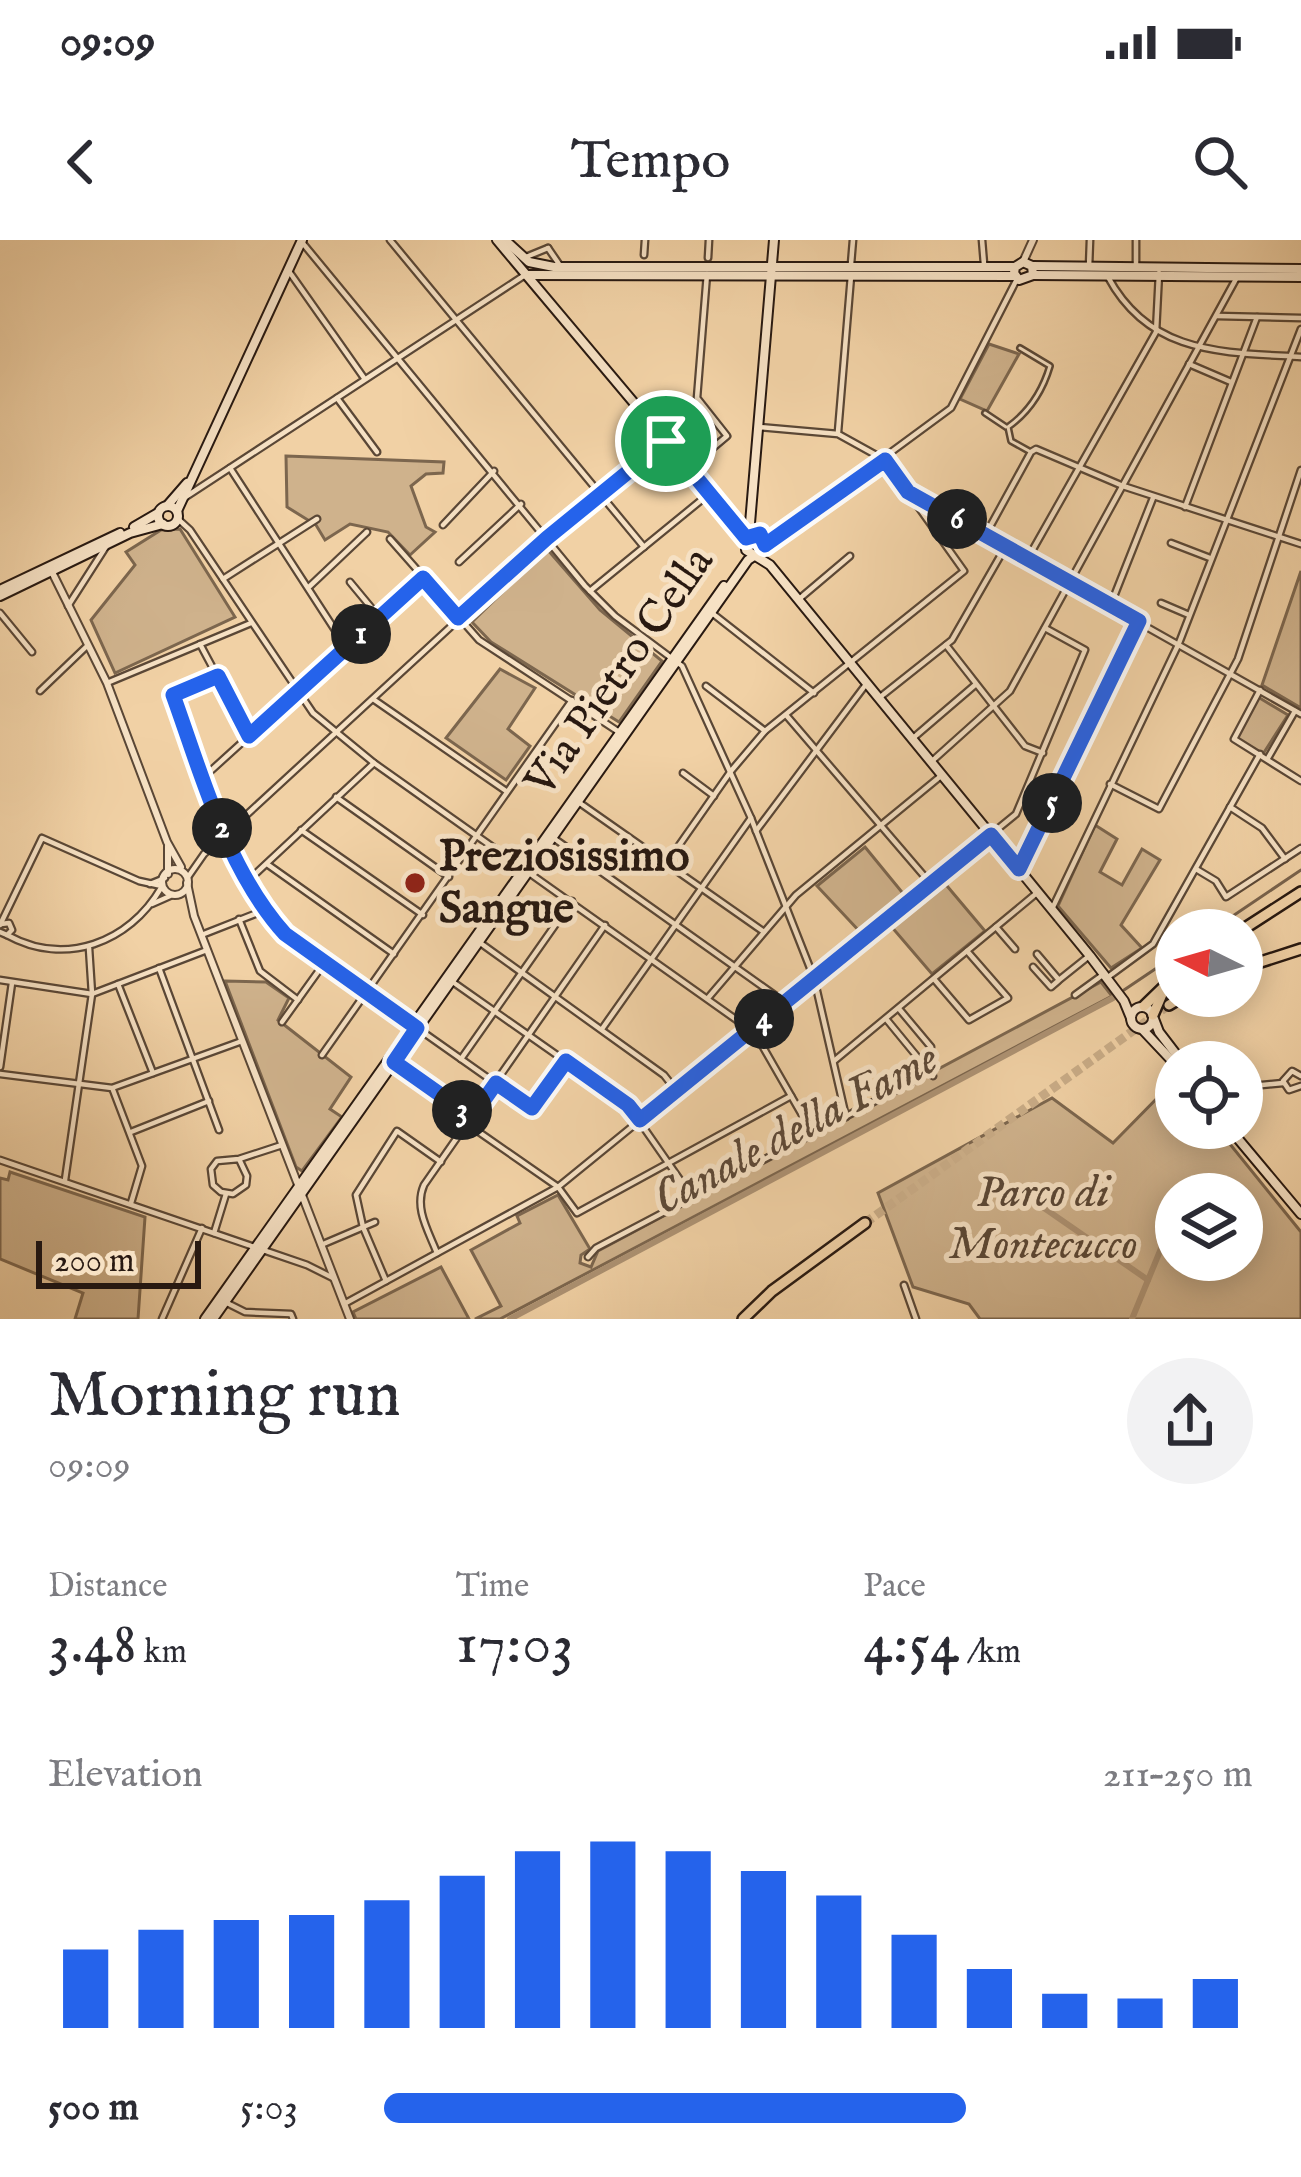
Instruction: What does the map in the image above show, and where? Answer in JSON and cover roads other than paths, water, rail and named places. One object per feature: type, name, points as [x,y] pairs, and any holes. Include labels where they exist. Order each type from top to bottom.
[{"type":"main road","points":[[501,240],[531,269],[556,306]]},
{"type":"main road","points":[[501,240],[531,269],[666,441],[761,550],[1115,986],[1131,1018],[1155,1041]]},
{"type":"main road","points":[[750,538],[774,240]]},
{"type":"main road","points":[[0,593],[104,542],[163,524],[171,526],[302,241]]},
{"type":"main road","points":[[531,269],[708,266],[771,271],[1301,273]]},
{"type":"main road","points":[[851,271],[1089,267],[1159,272]]},
{"type":"main road","points":[[531,269],[558,270]]},
{"type":"main road","points":[[545,289],[558,270]]},
{"type":"main road","points":[[0,593],[52,572],[158,513],[196,472]]},
{"type":"main road","points":[[729,516],[742,514],[752,502]]},
{"type":"main road","points":[[167,506],[178,515]]},
{"type":"main road","points":[[158,513],[163,524]]},
{"type":"main road","points":[[750,538],[761,550]]},
{"type":"main road","name":"Via Pietro Cella","points":[[310,1177],[674,661],[734,572],[750,538]]},
{"type":"main road","name":"Via Pietro Cella","points":[[674,661],[761,550]]},
{"type":"main road","points":[[1263,917],[1301,892]]},
{"type":"main road","points":[[1263,961],[1301,949]]},
{"type":"main road","points":[[1125,1000],[1148,1011],[1165,1041]]},
{"type":"main road","points":[[1142,1029],[1149,1027],[1148,1011],[1155,1001]]},
{"type":"main road","points":[[1131,1018],[1133,1011],[1148,1011]]},
{"type":"main road","name":"Via Pietro Cella","points":[[259,1249],[415,1026]]},
{"type":"main road","points":[[1247,1149],[1301,1214]]},
{"type":"main road","points":[[742,1319],[865,1223]]},
{"type":"main road","points":[[209,1319],[259,1249]]},
{"type":"main road","points":[[209,1319],[259,1249]]},
{"type":"street","points":[[390,240],[644,547]]},
{"type":"street","points":[[184,498],[531,269],[551,240]]},
{"type":"street","points":[[644,255],[645,240]]},
{"type":"street","points":[[689,467],[727,436],[697,398],[710,240]]},
{"type":"street","points":[[838,434],[854,240]]},
{"type":"street","points":[[982,240],[984,267]]},
{"type":"street","points":[[761,550],[951,407],[1022,271],[1033,240]]},
{"type":"street","points":[[1089,267],[1090,240]]},
{"type":"street","points":[[1136,240],[1136,268]]},
{"type":"street","points":[[302,241],[590,591],[674,661],[752,818],[814,978],[846,1117]]},
{"type":"street","points":[[548,248],[558,270]]},
{"type":"street","points":[[288,270],[364,380]]},
{"type":"street","points":[[1107,271],[1132,313],[1156,332],[1199,347],[1301,357]]},
{"type":"street","points":[[1028,558],[1156,332],[1159,272]]},
{"type":"street","points":[[931,762],[1010,691],[1238,273]]},
{"type":"street","points":[[1216,316],[1301,318]]},
{"type":"street","points":[[1185,507],[1257,317]]},
{"type":"street","points":[[1052,909],[1179,643],[1301,329]]},
{"type":"street","points":[[1008,428],[1034,403],[1050,366],[1020,347]]},
{"type":"street","points":[[1190,364],[1231,382]]},
{"type":"street","points":[[337,398],[377,452]]},
{"type":"street","points":[[985,413],[1008,428],[1011,441],[1123,486],[1301,544]]},
{"type":"street","points":[[666,864],[765,731],[964,571],[885,460],[838,434],[759,427]]},
{"type":"street","points":[[164,882],[150,884],[42,838],[7,910],[4,929],[19,941],[69,950],[89,948],[116,936],[147,908],[164,882],[204,854],[547,538],[666,441]]},
{"type":"street","points":[[986,534],[1034,450]]},
{"type":"street","points":[[230,468],[346,647]]},
{"type":"street","points":[[1110,784],[1160,809],[1232,674],[1301,470]]},
{"type":"street","points":[[443,525],[494,471]]},
{"type":"street","points":[[908,492],[1298,712],[1268,758]]},
{"type":"street","points":[[590,591],[710,493]]},
{"type":"street","points":[[1111,604],[1154,497]]},
{"type":"street","points":[[459,562],[520,504]]},
{"type":"street","points":[[178,515],[297,692],[334,733],[750,1029],[814,1134]]},
{"type":"street","points":[[224,579],[317,519]]},
{"type":"street","points":[[310,586],[367,532]]},
{"type":"street","points":[[390,539],[458,618],[503,659],[622,734]]},
{"type":"street","points":[[68,606],[104,542]]},
{"type":"street","points":[[1171,543],[1212,558]]},
{"type":"street","points":[[879,698],[946,645],[1006,546]]},
{"type":"street","points":[[799,600],[850,556]]},
{"type":"street","points":[[52,572],[107,683],[167,842],[188,880],[189,902],[201,935],[350,1319]]},
{"type":"street","points":[[203,778],[423,578]]},
{"type":"street","points":[[350,583],[379,617]]},
{"type":"street","points":[[1161,603],[1190,615]]},
{"type":"street","points":[[0,613],[32,652]]},
{"type":"street","points":[[712,613],[814,693]]},
{"type":"street","points":[[1019,869],[1139,621]]},
{"type":"street","points":[[107,683],[251,622]]},
{"type":"street","points":[[344,1304],[558,1187],[1016,814],[1085,650],[1045,628]]},
{"type":"street","points":[[200,644],[249,736]]},
{"type":"street","points":[[40,691],[88,645]]},
{"type":"street","points":[[946,645],[1024,746],[1043,753]]},
{"type":"street","points":[[218,676],[173,695],[225,835],[265,910],[285,934],[532,1108],[566,1061]]},
{"type":"street","points":[[756,831],[867,683]]},
{"type":"street","points":[[912,739],[975,685]]},
{"type":"street","points":[[706,686],[765,731]]},
{"type":"street","points":[[1260,690],[1234,739],[1301,781]]},
{"type":"street","points":[[373,699],[506,791]]},
{"type":"street","points":[[322,1055],[572,700]]},
{"type":"street","points":[[786,715],[931,884]]},
{"type":"street","points":[[1075,995],[1153,944],[1260,754]]},
{"type":"street","points":[[249,879],[374,763]]},
{"type":"street","points":[[683,773],[714,796]]},
{"type":"street","points":[[708,998],[784,907],[942,775]]},
{"type":"street","points":[[336,797],[449,877]]},
{"type":"street","points":[[575,800],[764,932]]},
{"type":"street","points":[[1230,807],[1262,828],[1285,859]]},
{"type":"street","points":[[602,1029],[752,818]]},
{"type":"street","points":[[302,830],[423,916]]},
{"type":"street","points":[[550,836],[784,1003]]},
{"type":"street","points":[[167,842],[164,882],[173,895],[189,902]]},
{"type":"street","points":[[1195,869],[1216,881],[1226,897],[1301,848]]},
{"type":"street","points":[[147,908],[173,895],[204,854]]},
{"type":"street","points":[[266,863],[394,954]]},
{"type":"street","points":[[834,1061],[1038,892]]},
{"type":"street","points":[[461,1059],[572,902]]},
{"type":"street","points":[[201,935],[265,910]]},
{"type":"street","points":[[239,919],[260,970],[298,1000]]},
{"type":"street","points":[[437,1252],[419,1198],[605,925]]},
{"type":"street","points":[[996,926],[1015,949]]},
{"type":"street","points":[[476,940],[664,1075],[677,1091]]},
{"type":"street","points":[[65,1180],[92,994],[89,948]]},
{"type":"street","points":[[0,980],[92,994],[207,950]]},
{"type":"street","points":[[934,979],[969,1020],[1008,998],[967,951]]},
{"type":"street","points":[[1037,954],[1059,980]]},
{"type":"street","points":[[1033,967],[1051,987],[1090,956]]},
{"type":"street","points":[[282,1022],[325,962]]},
{"type":"street","points":[[160,968],[219,1130]]},
{"type":"street","points":[[448,979],[628,1105],[692,1197]]},
{"type":"street","points":[[12,982],[0,1070],[112,1088],[242,1041]]},
{"type":"street","points":[[118,984],[153,1073]]},
{"type":"street","points":[[898,1008],[931,1047]]},
{"type":"street","points":[[886,1018],[933,1076]]},
{"type":"street","points":[[394,1062],[472,1117]]},
{"type":"street","points":[[1283,1083],[1286,1073],[1300,1072]]},
{"type":"street","points":[[588,1257],[596,1248],[915,1080]]},
{"type":"street","points":[[1263,1084],[1283,1083]]},
{"type":"street","points":[[1283,1083],[1289,1090],[1301,1086]]},
{"type":"street","points":[[112,1088],[142,1166],[131,1203]]},
{"type":"street","points":[[464,1130],[476,1130],[558,1187],[577,1213],[791,1096]]},
{"type":"street","points":[[130,1132],[209,1101]]},
{"type":"street","points":[[386,1282],[356,1204],[357,1190],[394,1133],[401,1133],[441,1162]]},
{"type":"street","points":[[226,1194],[213,1185],[211,1168],[217,1162],[239,1160],[282,1145]]},
{"type":"street","points":[[0,1160],[307,1265],[334,1279]]},
{"type":"street","points":[[214,1233],[226,1194],[246,1185],[239,1160]]},
{"type":"street","points":[[292,1171],[310,1177],[312,1223]]},
{"type":"street","points":[[321,1245],[375,1222]]},
{"type":"street","points":[[162,1319],[202,1228]]},
{"type":"street","points":[[307,1265],[327,1260]]},
{"type":"street","points":[[904,1286],[916,1319]]},
{"type":"street","points":[[225,1302],[247,1316],[291,1314],[293,1319]]},
{"type":"waterway","name":"Canale della Fame","points":[[1243,909],[1301,870]]},
{"type":"waterway","name":"Canale della Fame","points":[[1124,990],[1155,969]]},
{"type":"waterway","name":"Canale della Fame","points":[[510,1319],[1113,998]]},
{"type":"waterway","points":[[1015,1188],[1148,1280]]},
{"type":"waterway","points":[[1132,1319],[1155,1263]]},
{"type":"tunnel","points":[[865,1223],[1155,1015]]},
{"type":"place","name":"Preziosissimo Sangue","points":[[415,883]]},
{"type":"park label","name":"Parco di Montecucco","points":[[1043,1219]]}]
